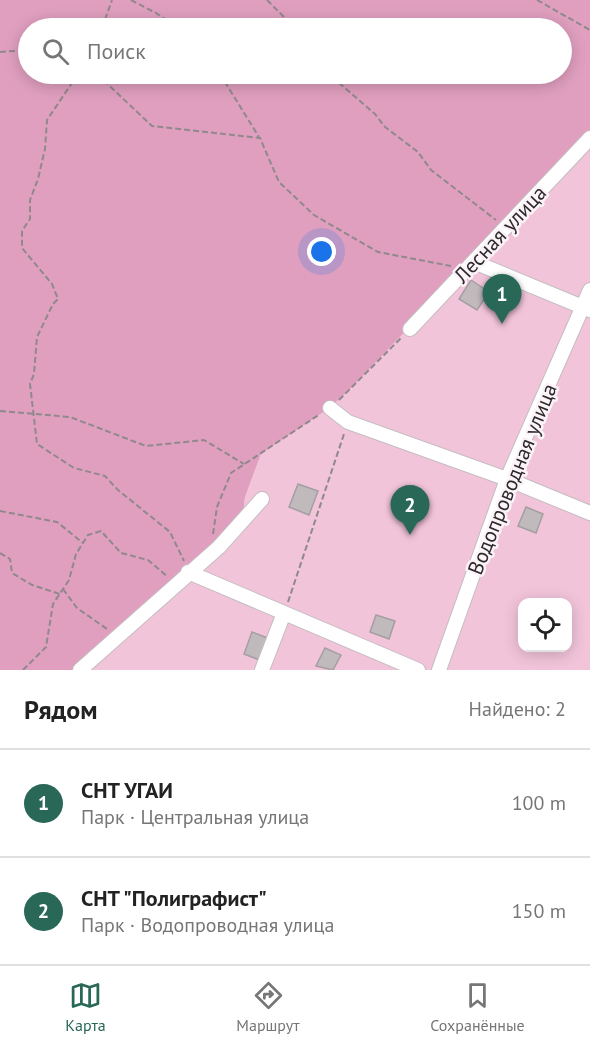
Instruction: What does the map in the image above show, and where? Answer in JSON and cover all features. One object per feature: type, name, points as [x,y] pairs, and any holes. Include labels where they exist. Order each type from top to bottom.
[{"type":"street","name":"Лесная улица","points":[[410,329],[590,138]]},
{"type":"street","points":[[469,267],[586,308]]},
{"type":"street","name":"Водопроводная улица","points":[[439,670],[507,479],[586,308],[590,290]]},
{"type":"street","points":[[330,408],[348,422],[507,479],[590,513]]},
{"type":"street","points":[[80,670],[212,552],[262,499]]},
{"type":"street","points":[[188,572],[418,670]]},
{"type":"street","points":[[262,670],[284,613]]},
{"type":"path","points":[[106,18],[112,0]]},
{"type":"path","points":[[131,0],[163,18]]},
{"type":"path","points":[[267,0],[285,18]]},
{"type":"path","points":[[537,0],[569,18]]},
{"type":"path","points":[[572,20],[590,30]]},
{"type":"path","points":[[0,52],[18,51]]},
{"type":"path","points":[[71,84],[47,120],[38,179],[30,200],[30,219],[22,231],[22,248],[31,263],[52,284],[58,299],[53,304],[37,337],[30,393],[36,414],[38,444],[74,468],[105,476],[118,490],[170,532],[188,572]]},
{"type":"path","points":[[108,84],[152,126],[260,138]]},
{"type":"path","points":[[226,84],[260,138],[279,182],[314,215],[378,252],[455,267],[469,267]]},
{"type":"path","points":[[340,84],[375,114],[385,127],[418,152],[431,170],[506,228]]},
{"type":"path","points":[[212,552],[213,528],[218,507],[231,473],[330,408],[410,329]]},
{"type":"path","points":[[0,411],[70,417],[146,446],[204,440],[244,464]]},
{"type":"path","points":[[284,613],[348,422]]},
{"type":"path","points":[[0,511],[57,522],[83,543]]},
{"type":"path","points":[[23,670],[46,647],[50,613],[69,580],[76,554],[88,535],[101,531],[121,553],[148,560],[175,583]]},
{"type":"path","points":[[0,553],[9,560],[12,573],[32,585],[60,594]]},
{"type":"path","points":[[63,589],[77,608],[117,635]]},
{"type":"shaded area","points":[[0,0],[590,0],[590,138],[349,390],[328,409],[261,454],[245,497],[242,523],[80,670],[0,670]]},
{"type":"shaded area","points":[[590,138],[590,670],[80,670],[242,523],[245,497],[261,454],[328,409]]},
{"type":"building","points":[[471,280],[489,292],[477,310],[459,299]]},
{"type":"building","points":[[298,484],[318,491],[309,515],[289,507]]},
{"type":"building","points":[[526,507],[543,514],[536,533],[518,526]]},
{"type":"building","points":[[376,615],[395,621],[389,639],[370,632]]},
{"type":"building","points":[[252,632],[270,639],[262,661],[244,654]]},
{"type":"building","points":[[325,648],[341,655],[333,670],[316,666]]},
{"type":"place","name":"СНТ УГАИ","points":[[502,324]]},
{"type":"place","name":"СНТ \"Полиграфист\"","points":[[410,535]]}]
